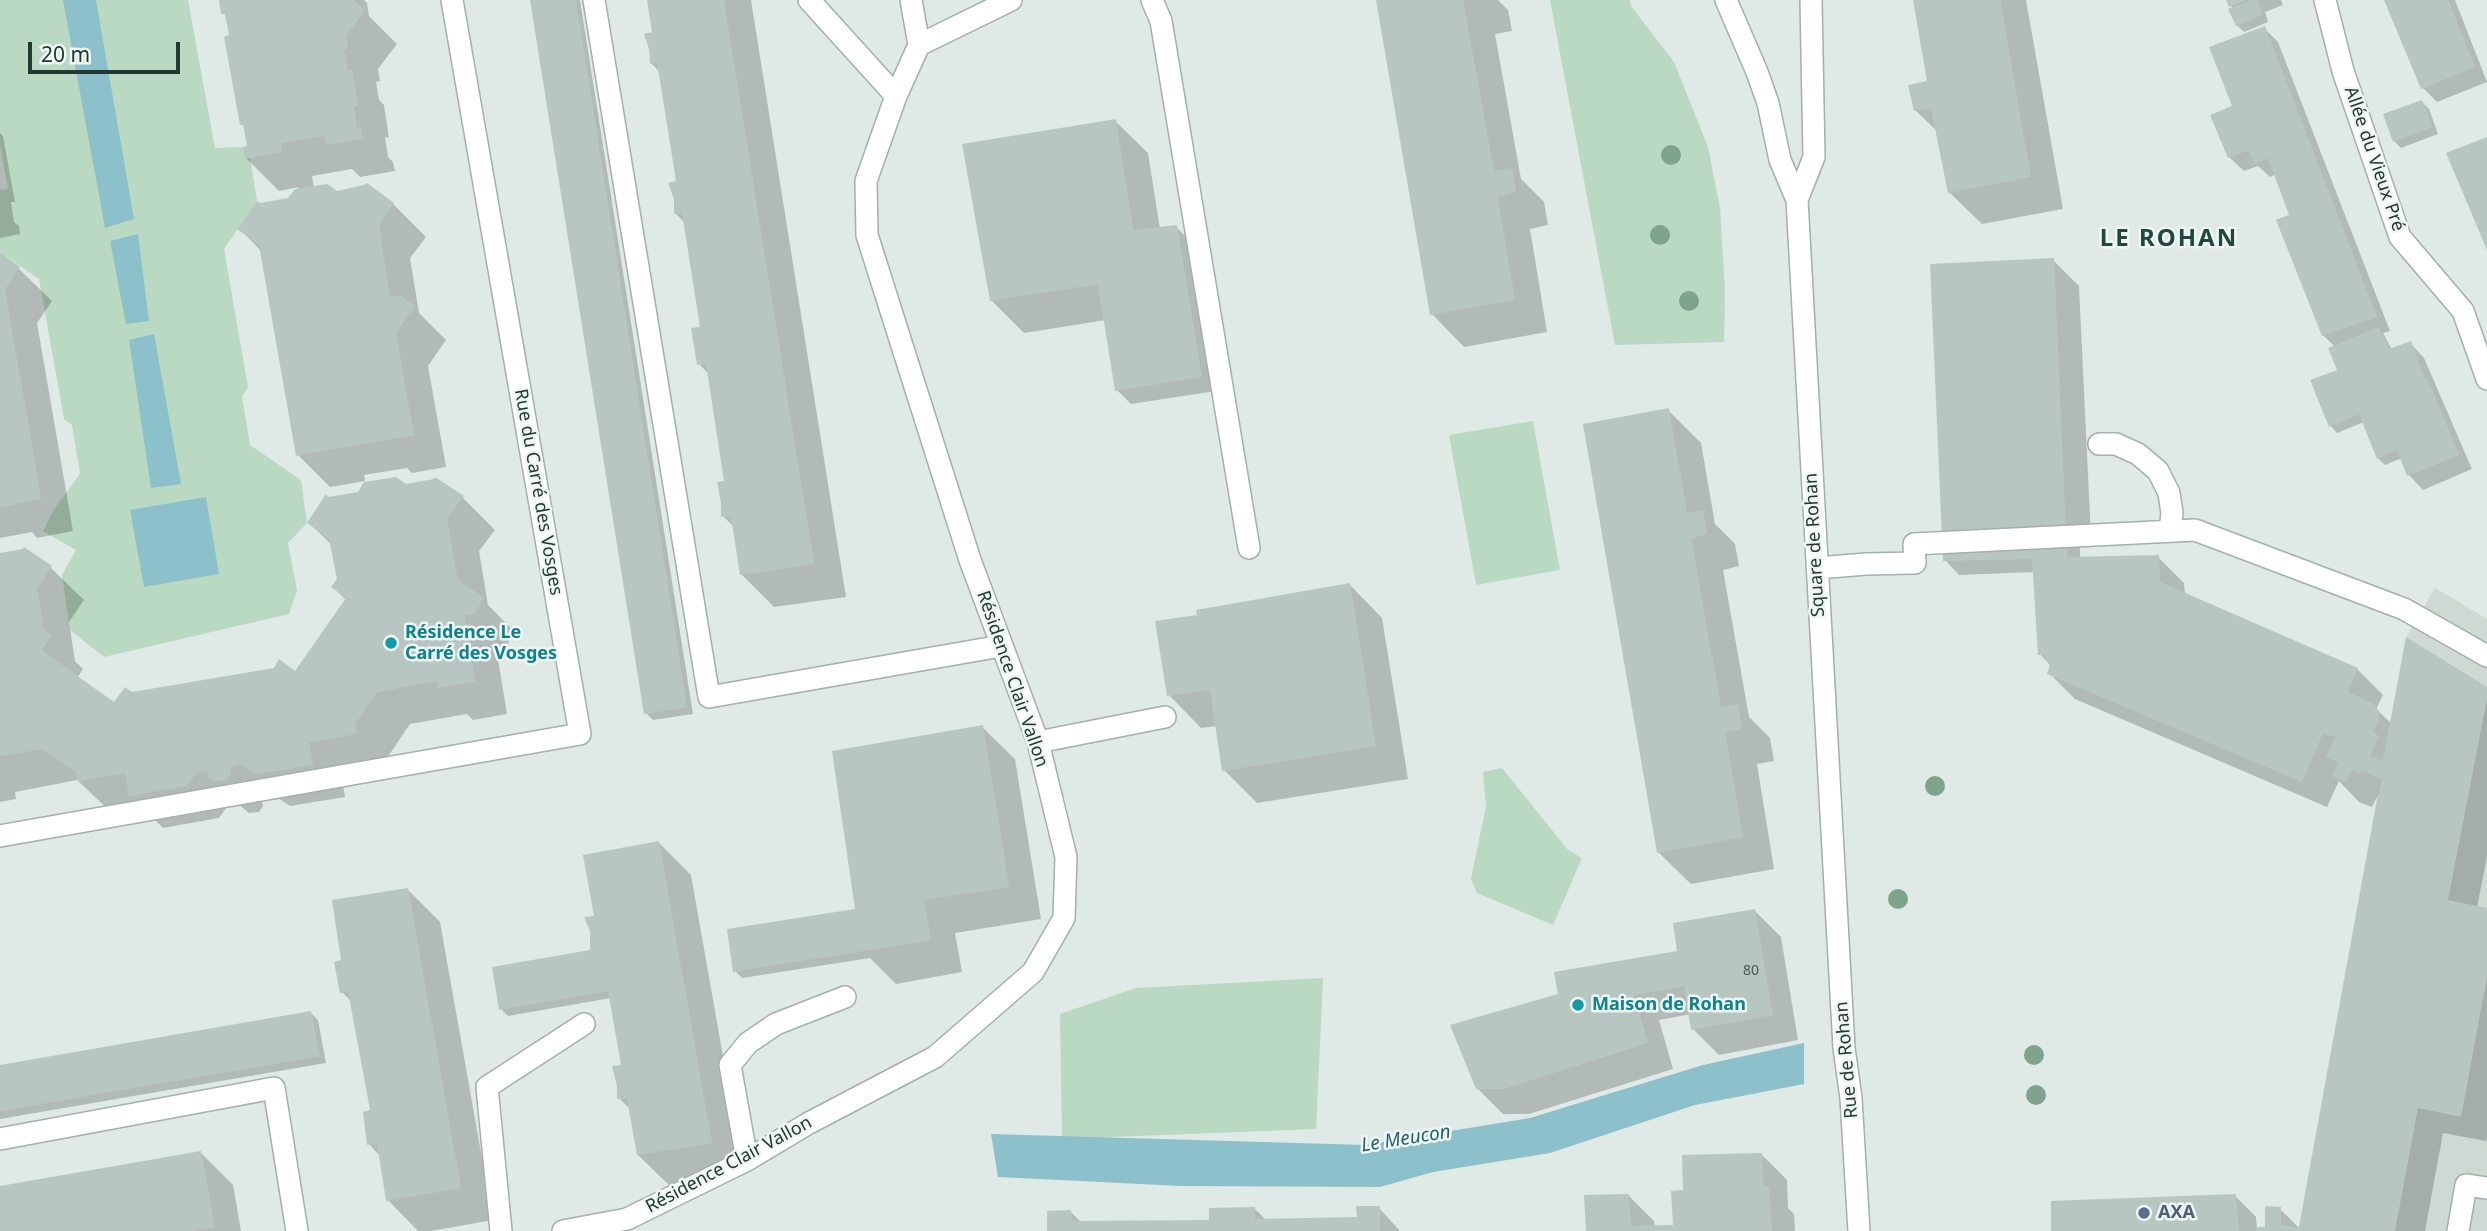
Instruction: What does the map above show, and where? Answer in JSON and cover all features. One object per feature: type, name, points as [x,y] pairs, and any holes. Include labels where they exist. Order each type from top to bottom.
[{"type":"street","name":"Rue du Carré des Vosges","points":[[0,836],[580,734],[452,0]]},
{"type":"street","points":[[594,0],[709,697],[1001,646]]},
{"type":"street","points":[[810,0],[896,96]]},
{"type":"street","points":[[911,0],[919,45],[1011,0]]},
{"type":"street","points":[[1153,0],[1161,21],[1249,548]]},
{"type":"street","name":"Square de Rohan","points":[[1726,0],[1758,72],[1768,103],[1780,160],[1797,200],[1835,889]]},
{"type":"street","name":"Square de Rohan","points":[[1797,200],[1814,157],[1811,0]]},
{"type":"street","name":"Allée du Vieux Pré","points":[[2325,0],[2343,71],[2400,237],[2463,311],[2487,379]]},
{"type":"street","name":"Résidence Clair Vallon","points":[[563,1231],[627,1219],[747,1160],[809,1123],[935,1057],[1033,972],[1064,918],[1066,857],[1038,742],[970,560],[867,236],[866,181],[896,96],[919,45]]},
{"type":"street","points":[[2099,444],[2116,444],[2138,454],[2158,471],[2169,493],[2172,513],[2170,531]]},
{"type":"street","points":[[1817,568],[1915,563],[1914,544],[2195,530],[2404,609],[2487,656]]},
{"type":"street","points":[[1038,742],[1165,718]]},
{"type":"street","name":"Rue de Rohan","points":[[1835,889],[1843,1048],[1851,1098],[1859,1231]]},
{"type":"street","points":[[747,1160],[730,1065],[748,1043],[776,1024],[845,997]]},
{"type":"street","points":[[501,1231],[486,1087],[584,1024]]},
{"type":"street","points":[[0,1139],[274,1088],[297,1231]]},
{"type":"street","points":[[2458,1231],[2466,1185],[2487,1188]]},
{"type":"shaded area","points":[[2435,588],[2487,619],[2487,1231],[2298,1231],[2406,637]]},
{"type":"green space","points":[[0,0],[188,0],[215,148],[243,147],[245,158],[250,158],[257,201],[224,249],[248,387],[242,397],[250,445],[301,480],[307,523],[288,543],[297,590],[289,614],[104,657],[70,630],[62,575],[76,550],[43,531],[54,509],[80,474],[72,425],[64,419],[39,279],[0,252],[0,190],[8,189],[0,145]]},
{"type":"green space","points":[[1550,0],[1630,0],[1631,6],[1674,62],[1708,147],[1720,208],[1725,292],[1724,342],[1615,345]]},
{"type":"green space","points":[[1533,421],[1560,570],[1476,585],[1449,435]]},
{"type":"green space","points":[[1502,768],[1568,850],[1582,858],[1553,925],[1477,893],[1471,879],[1486,806],[1483,772]]},
{"type":"green space","points":[[1323,978],[1316,1129],[1062,1139],[1060,1014],[1136,988]]},
{"type":"water","points":[[63,0],[96,0],[134,219],[105,228]]},
{"type":"water","points":[[138,234],[149,321],[126,324],[110,241]]},
{"type":"water","points":[[154,334],[181,484],[151,488],[129,340]]},
{"type":"water","points":[[206,497],[219,574],[144,587],[130,510]]},
{"type":"water","name":"Le Meucon","points":[[1804,1043],[1804,1084],[1695,1105],[1550,1153],[1433,1172],[1380,1187],[1181,1186],[998,1177],[991,1134],[1365,1145],[1530,1118],[1703,1065]]},
{"type":"building","points":[[219,0],[353,0],[365,10],[346,36],[348,48],[344,50],[348,71],[352,70],[358,106],[354,106],[357,128],[361,127],[363,139],[326,145],[324,136],[281,143],[282,152],[245,159],[243,147],[247,146],[243,124],[240,125],[224,37],[229,35]]},
{"type":"building","points":[[530,0],[576,0],[687,707],[644,714]]},
{"type":"building","points":[[647,0],[724,0],[814,564],[740,575],[731,516],[721,517],[717,482],[724,481],[706,364],[697,365],[691,328],[700,327],[682,213],[674,214],[674,199],[668,183],[676,181],[657,62],[650,64],[644,34],[652,32]]},
{"type":"building","points":[[1376,0],[1463,0],[1494,171],[1512,168],[1516,192],[1498,197],[1515,300],[1430,315]]},
{"type":"building","points":[[1913,0],[2000,0],[2031,177],[1948,193],[1931,108],[1914,111],[1908,85],[1927,81]]},
{"type":"building","points":[[2226,0],[2246,0],[2229,7]]},
{"type":"building","points":[[2257,0],[2262,15],[2236,26],[2228,9]]},
{"type":"building","points":[[2384,0],[2448,0],[2475,67],[2421,89]]},
{"type":"building","points":[[2265,26],[2377,317],[2322,336],[2276,220],[2289,215],[2268,158],[2254,164],[2249,150],[2228,158],[2210,115],[2232,106],[2209,47]]},
{"type":"building","points":[[2422,100],[2433,127],[2393,142],[2383,114]]},
{"type":"building","points":[[1116,119],[1133,230],[1177,225],[1202,377],[1115,391],[1098,284],[990,301],[962,144]]},
{"type":"building","points":[[2487,137],[2487,250],[2446,153]]},
{"type":"building","points":[[367,183],[394,203],[379,225],[390,297],[401,296],[415,306],[396,333],[414,435],[296,456],[259,245],[237,229],[257,201],[260,203],[288,198],[295,189],[327,184],[337,191]]},
{"type":"building","points":[[0,252],[20,267],[5,289],[41,499],[0,507]]},
{"type":"building","points":[[2054,258],[2067,557],[2159,555],[2160,582],[2358,668],[2348,692],[2374,704],[2378,710],[2380,716],[2373,732],[2379,736],[2370,756],[2383,761],[2406,637],[2487,687],[2487,699],[2448,900],[2487,908],[2487,977],[2461,1117],[2418,1108],[2395,1231],[2256,1231],[2256,1227],[2265,1227],[2265,1206],[2281,1207],[2281,1225],[2299,1228],[2381,779],[2362,770],[2360,773],[2352,770],[2346,782],[2332,776],[2338,762],[2326,757],[2336,737],[2323,733],[2302,782],[2047,674],[2050,665],[2043,655],[2038,655],[2032,559],[1943,561],[1930,264]]},
{"type":"building","points":[[2379,327],[2389,349],[2411,341],[2459,455],[2407,476],[2397,450],[2377,459],[2359,414],[2329,427],[2310,380],[2337,370],[2328,348]]},
{"type":"building","points":[[1669,408],[1687,513],[1703,510],[1707,534],[1691,538],[1721,707],[1738,704],[1742,729],[1725,732],[1743,837],[1657,853],[1583,424]]},
{"type":"building","name":"Résidence Le Carré des Vosges","points":[[396,477],[406,484],[435,477],[464,496],[447,518],[458,580],[484,598],[475,613],[464,615],[475,682],[438,688],[437,681],[377,692],[355,724],[357,734],[309,742],[313,765],[256,774],[241,764],[230,767],[231,773],[226,780],[215,781],[208,777],[207,771],[197,772],[187,786],[129,796],[125,773],[78,781],[76,772],[43,749],[0,756],[0,553],[24,547],[52,566],[37,589],[44,630],[52,635],[41,650],[114,702],[125,687],[132,692],[274,668],[279,659],[295,671],[346,598],[331,587],[337,579],[329,539],[307,523],[326,494],[329,497],[358,492],[364,482]]},
{"type":"building","points":[[1350,583],[1376,746],[1222,771],[1210,690],[1167,696],[1155,621],[1197,615],[1196,610]]},
{"type":"building","points":[[983,725],[1009,887],[924,900],[931,940],[733,972],[727,929],[855,909],[832,751]]},
{"type":"building","points":[[659,841],[712,1143],[637,1155],[627,1099],[617,1099],[612,1066],[621,1065],[608,991],[499,1010],[492,967],[590,950],[590,931],[584,917],[594,916],[583,855]]},
{"type":"building","points":[[408,888],[461,1188],[386,1201],[377,1143],[367,1145],[363,1112],[370,1110],[348,991],[340,993],[334,962],[341,960],[332,900]]},
{"type":"building","name":"Maison de Rohan","points":[[1755,909],[1773,1015],[1691,1030],[1684,986],[1634,995],[1648,1043],[1503,1089],[1476,1089],[1450,1025],[1558,994],[1554,972],[1677,951],[1673,923]]},
{"type":"building","points":[[311,1011],[320,1056],[0,1111],[0,1065]]},
{"type":"building","points":[[201,1151],[215,1227],[192,1231],[0,1231],[0,1186]]},
{"type":"building","points":[[1762,1153],[1763,1186],[1769,1187],[1772,1231],[1586,1231],[1584,1195],[1629,1194],[1631,1226],[1673,1225],[1671,1191],[1683,1190],[1682,1155]]},
{"type":"building","name":"AXA","points":[[2236,1194],[2239,1231],[2051,1231],[2051,1201]]},
{"type":"building","points":[[1356,1206],[1380,1206],[1380,1231],[1047,1231],[1047,1211],[1071,1210],[1072,1221],[1209,1220],[1209,1208],[1255,1207],[1255,1219],[1357,1217]]},
{"type":"place","name":"Résidence Le Carré des Vosges","points":[[391,643]]},
{"type":"place","name":"Maison de Rohan","points":[[1578,1005]]},
{"type":"place","name":"AXA","points":[[2144,1213]]},
{"type":"district","name":"LE ROHAN","points":[[2169,239]]}]
